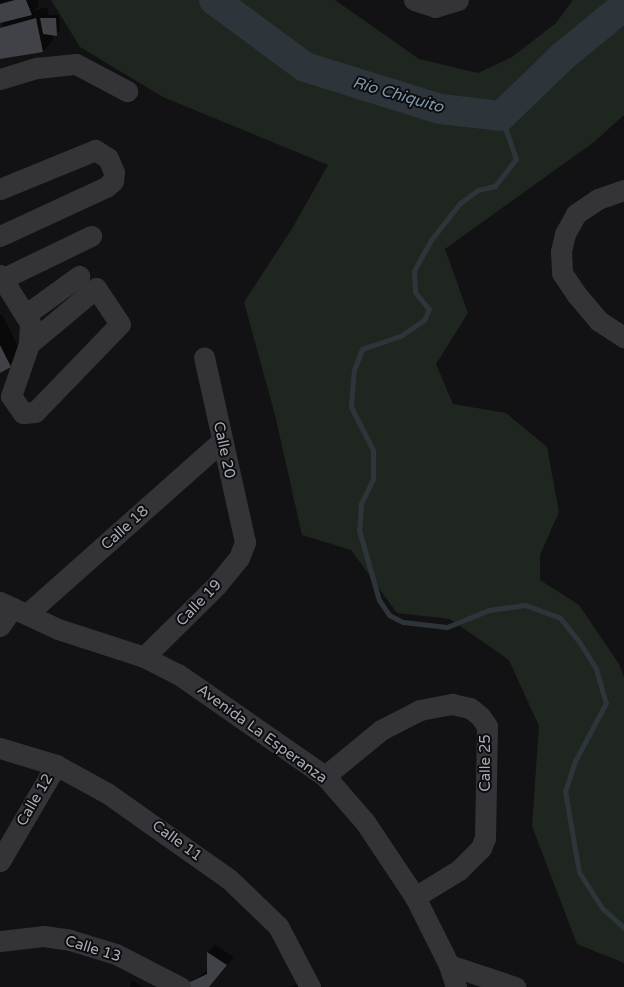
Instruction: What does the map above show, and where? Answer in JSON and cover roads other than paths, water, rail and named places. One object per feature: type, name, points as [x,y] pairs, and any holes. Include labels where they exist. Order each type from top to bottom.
[{"type":"street","points":[[414,0],[436,7],[458,0]]},
{"type":"street","points":[[0,79],[37,68],[76,64],[127,91]]},
{"type":"street","points":[[0,188],[95,150],[108,158],[114,172],[113,181],[106,187],[0,236]]},
{"type":"street","points":[[624,190],[598,199],[576,214],[564,234],[561,252],[562,273],[577,295],[599,321],[624,337]]},
{"type":"street","points":[[29,344],[96,288],[120,326],[35,412],[29,414],[17,407],[11,396],[29,344],[30,323],[1,277],[91,236]]},
{"type":"street","points":[[25,315],[78,276]]},
{"type":"street","points":[[21,367],[104,298]]},
{"type":"street","name":"Calle 20","points":[[204,357],[245,542]]},
{"type":"street","name":"Calle 18","points":[[0,626],[13,608],[222,441]]},
{"type":"street","name":"Calle 19","points":[[144,657],[216,586],[239,558],[245,542]]},
{"type":"street","name":"Avenida La Esperanza","points":[[13,608],[58,629],[144,657],[178,674],[325,776],[365,822],[415,897],[449,965],[456,987]]},
{"type":"street","name":"Calle 25","points":[[325,776],[381,730],[420,710],[452,704],[470,708],[480,716],[487,726],[485,838],[482,848],[458,870],[415,897]]},
{"type":"street","name":"Calle 11","points":[[0,748],[56,765],[159,827],[229,879],[278,926],[310,987]]},
{"type":"street","name":"Calle 12","points":[[0,860],[56,765]]},
{"type":"street","name":"Calle 13","points":[[0,941],[43,936],[70,940],[116,954],[180,987]]},
{"type":"street","points":[[449,965],[515,987]]},
{"type":"waterway","name":"Río Chiquito","points":[[214,0],[305,67],[440,109],[501,116],[562,57],[624,6]]},
{"type":"waterway","points":[[501,116],[516,159],[495,186],[478,190],[460,203],[431,240],[414,271],[415,292],[429,309],[424,320],[400,336],[362,349],[354,370],[351,407],[373,450],[373,479],[361,504],[359,530],[379,600],[389,615],[403,622],[447,627],[489,610],[525,605],[560,618],[580,643],[596,669],[606,703],[575,761],[565,791],[579,872],[602,908],[624,928]]}]
